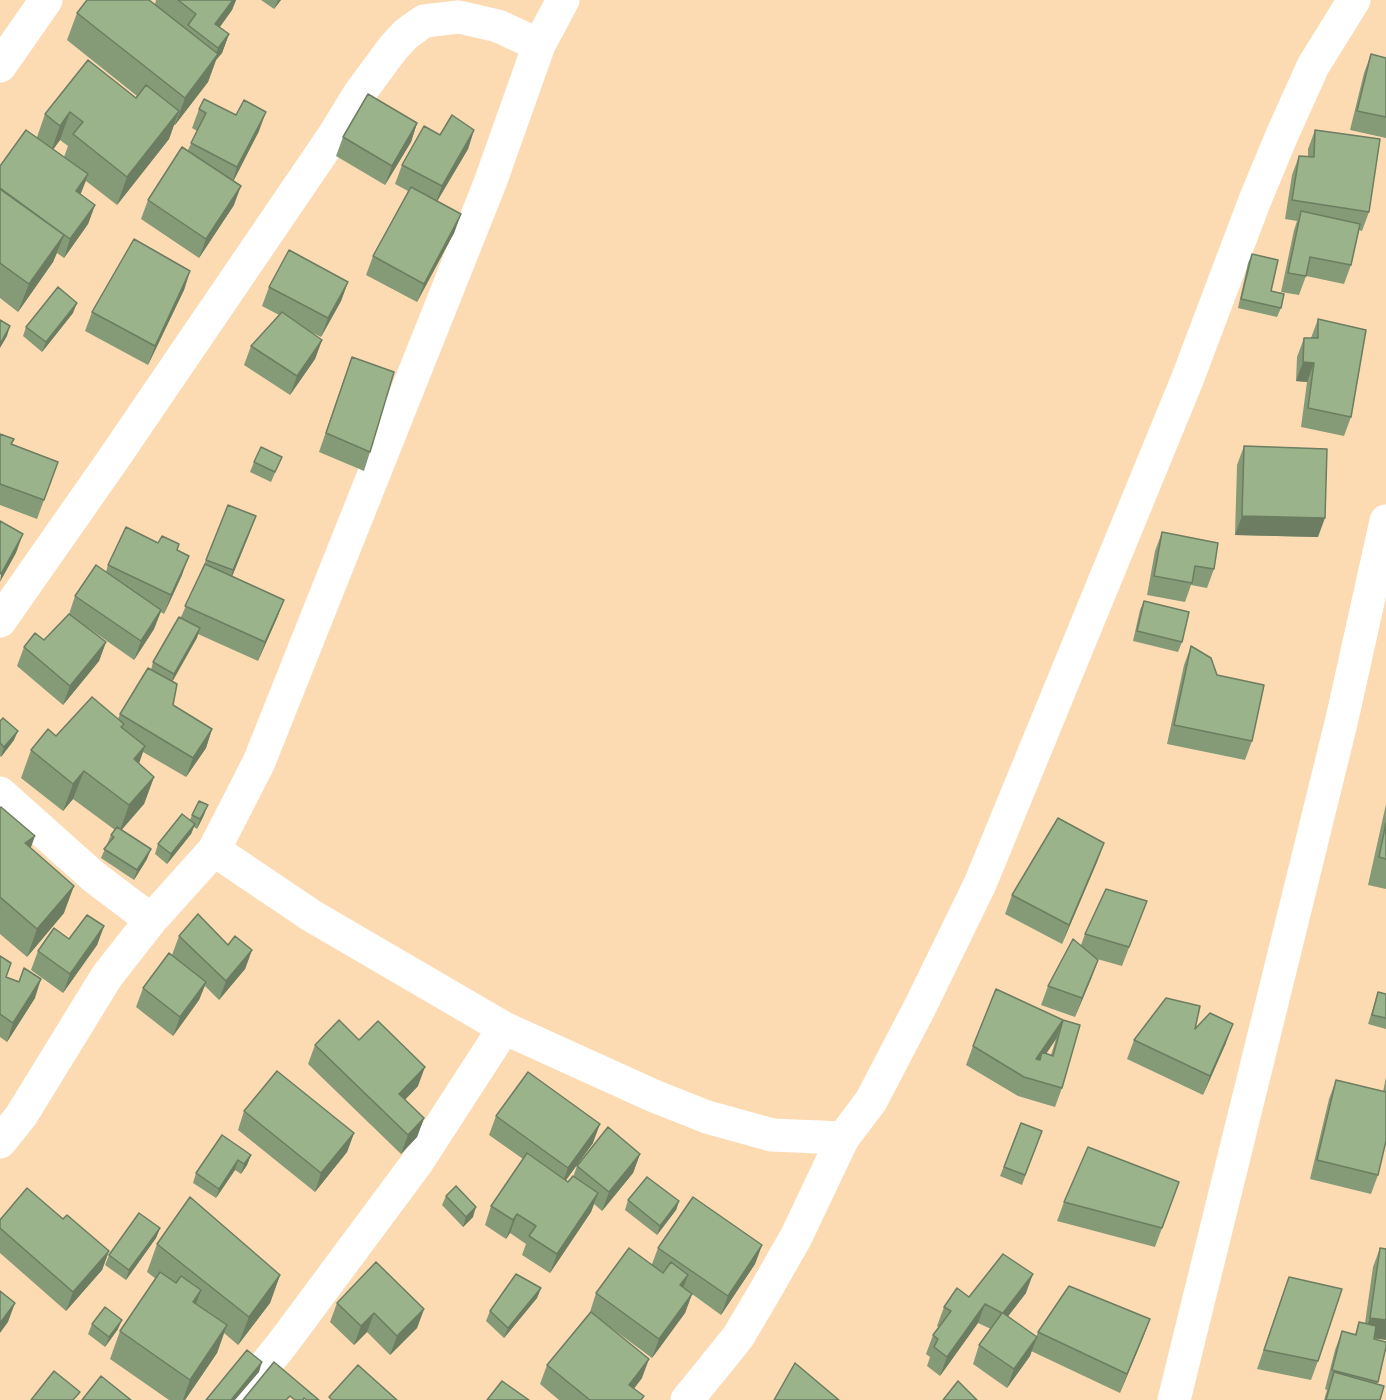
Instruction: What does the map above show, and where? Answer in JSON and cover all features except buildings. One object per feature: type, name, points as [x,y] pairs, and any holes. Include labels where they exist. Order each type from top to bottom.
[{"type":"street","points":[[0,66],[46,0]]},
{"type":"street","points":[[0,1142],[21,1116],[107,976],[151,920],[214,850],[259,762],[490,183],[539,45],[563,0]]},
{"type":"street","points":[[687,1400],[738,1337],[796,1238],[843,1138],[871,1101],[980,884],[1187,380],[1282,135],[1313,66],[1353,0]]},
{"type":"street","points":[[0,621],[121,448],[334,135],[359,94],[406,34],[424,21],[459,16],[498,26],[539,45]]},
{"type":"street","points":[[1174,1400],[1342,719],[1386,522]]},
{"type":"street","points":[[0,793],[94,877],[151,920]]},
{"type":"street","points":[[214,850],[312,916],[504,1028],[654,1096],[707,1117],[772,1135],[843,1138]]},
{"type":"street","points":[[237,1400],[283,1343],[416,1164],[504,1028]]}]
